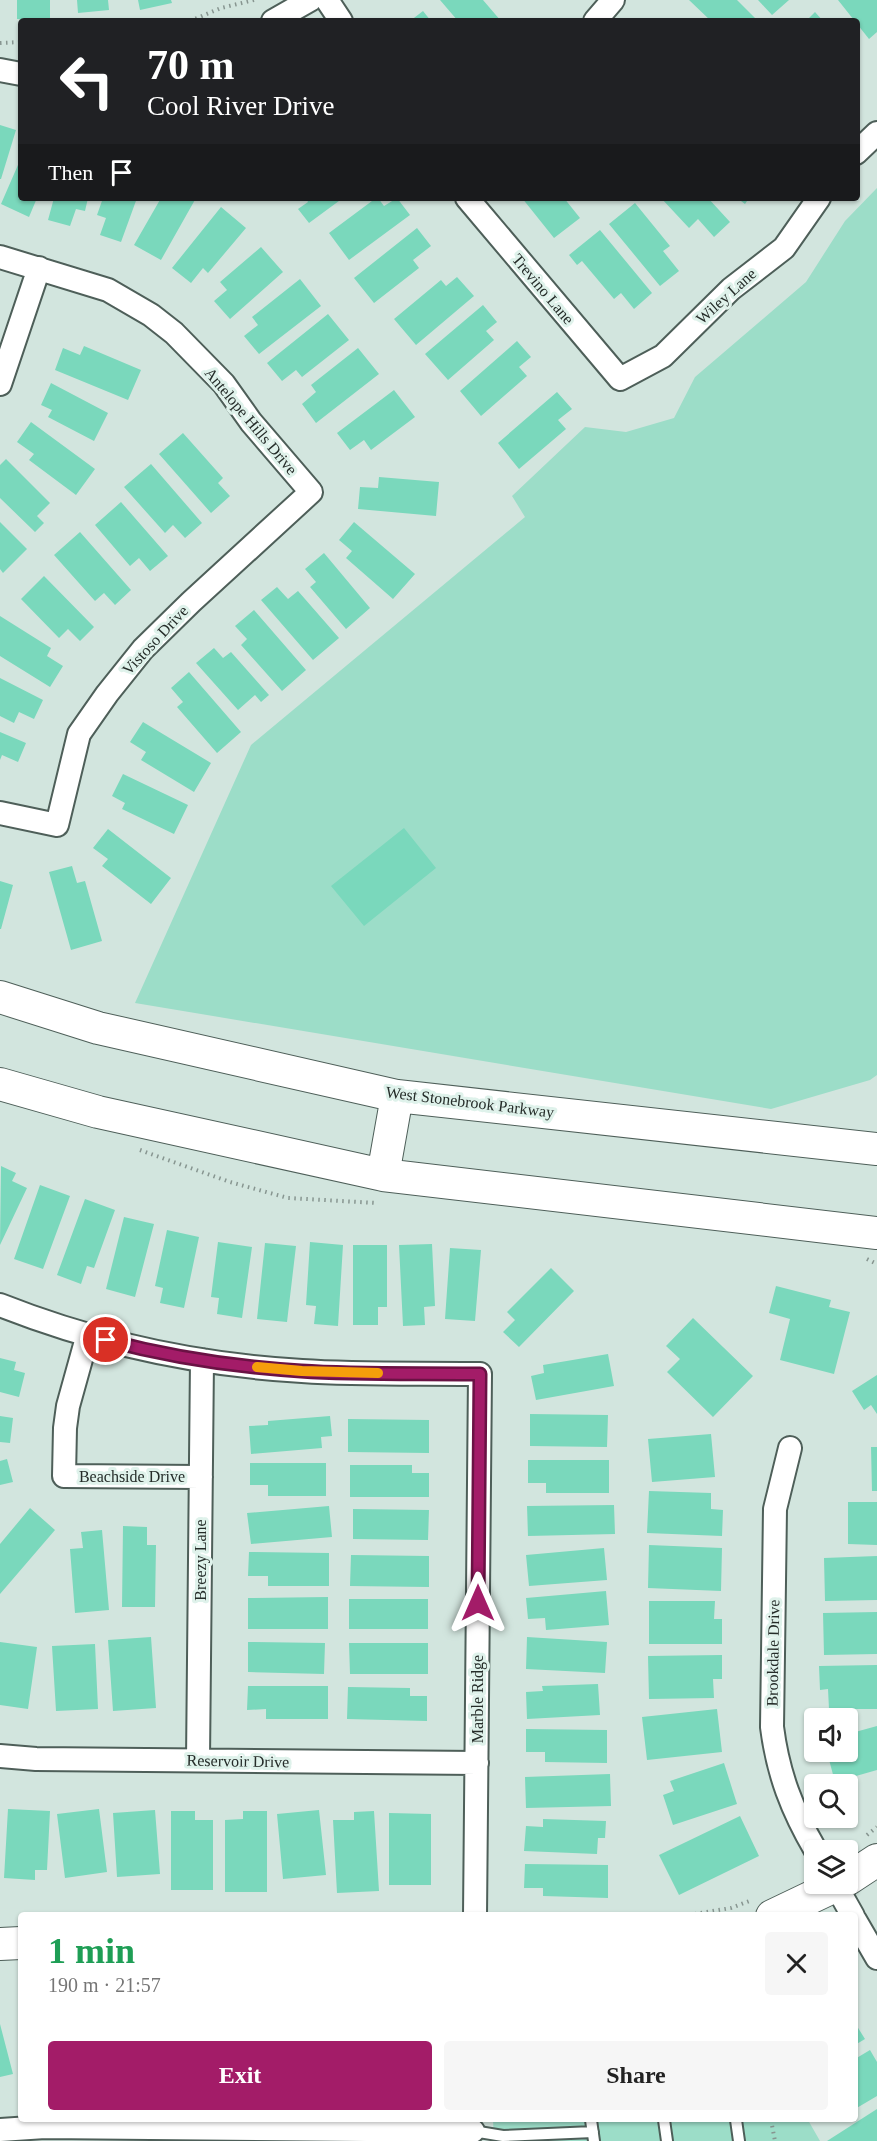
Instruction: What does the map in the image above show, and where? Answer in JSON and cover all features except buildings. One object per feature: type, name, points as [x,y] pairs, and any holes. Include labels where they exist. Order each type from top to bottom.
[{"type":"street","points":[[278,18],[310,0]]},
{"type":"street","points":[[327,0],[339,18]]},
{"type":"street","points":[[598,18],[613,0]]},
{"type":"street","points":[[0,70],[18,73]]},
{"type":"street","points":[[860,149],[877,133]]},
{"type":"street","name":"Trevino Lane","points":[[471,201],[620,379]]},
{"type":"street","name":"Wiley Lane","points":[[620,379],[663,356],[731,289],[784,248],[817,201]]},
{"type":"street","name":"Antelope Hills Drive","points":[[0,257],[39,267],[108,290],[151,315],[174,333],[224,384],[251,423],[311,492]]},
{"type":"street","points":[[0,384],[39,267]]},
{"type":"street","name":"Vistoso Drive","points":[[0,813],[57,825],[79,734],[106,694],[143,649],[311,492]]},
{"type":"street","name":"West Stonebrook Parkway","points":[[0,997],[98,1029],[397,1096],[877,1149]]},
{"type":"street","points":[[0,1084],[98,1112],[383,1174],[877,1233]]},
{"type":"street","points":[[383,1174],[397,1096]]},
{"type":"street","points":[[0,1305],[125,1345],[202,1360]]},
{"type":"street","name":"Beachside Drive","points":[[88,1334],[68,1406],[64,1476],[201,1477]]},
{"type":"street","name":"Marble Ridge","points":[[202,1360],[302,1371],[480,1374],[476,1912]]},
{"type":"street","name":"Breezy Lane","points":[[198,1760],[202,1360]]},
{"type":"street","name":"Brookdale Drive","points":[[790,1448],[776,1509],[772,1727],[777,1759],[786,1791],[810,1840]]},
{"type":"street","name":"Reservoir Drive","points":[[0,1756],[36,1759],[477,1763]]},
{"type":"street","points":[[858,1872],[877,1860]]},
{"type":"street","points":[[766,1906],[804,1894]]},
{"type":"street","points":[[844,1894],[851,1912]]},
{"type":"street","points":[[858,1925],[877,1958]]},
{"type":"street","points":[[0,1944],[18,1943]]},
{"type":"street","points":[[0,2130],[57,2127],[473,2130]]},
{"type":"lane","points":[[664,2122],[667,2141]]},
{"type":"lane","points":[[736,2122],[739,2141]]},
{"type":"lane","points":[[473,2130],[503,2136],[593,2136]]},
{"type":"path","points":[[197,18],[221,8],[254,0]]},
{"type":"path","points":[[0,43],[18,42]]},
{"type":"path","points":[[707,1912],[766,1906]]},
{"type":"path","points":[[771,2122],[775,2141]]},
{"type":"green space","points":[[877,188],[877,1075],[870,1080],[771,1109],[135,1003],[251,745],[525,517],[512,496],[585,427],[626,432],[674,418],[695,377],[806,282],[845,221]]},
{"type":"green space","points":[[493,2122],[809,2122],[820,2141],[494,2141]]},
{"type":"slow traffic","points":[[257,1367],[378,1373]]},
{"type":"route","points":[[106,1340],[163,1353],[252,1367],[352,1373],[480,1374],[478,1603]]}]
